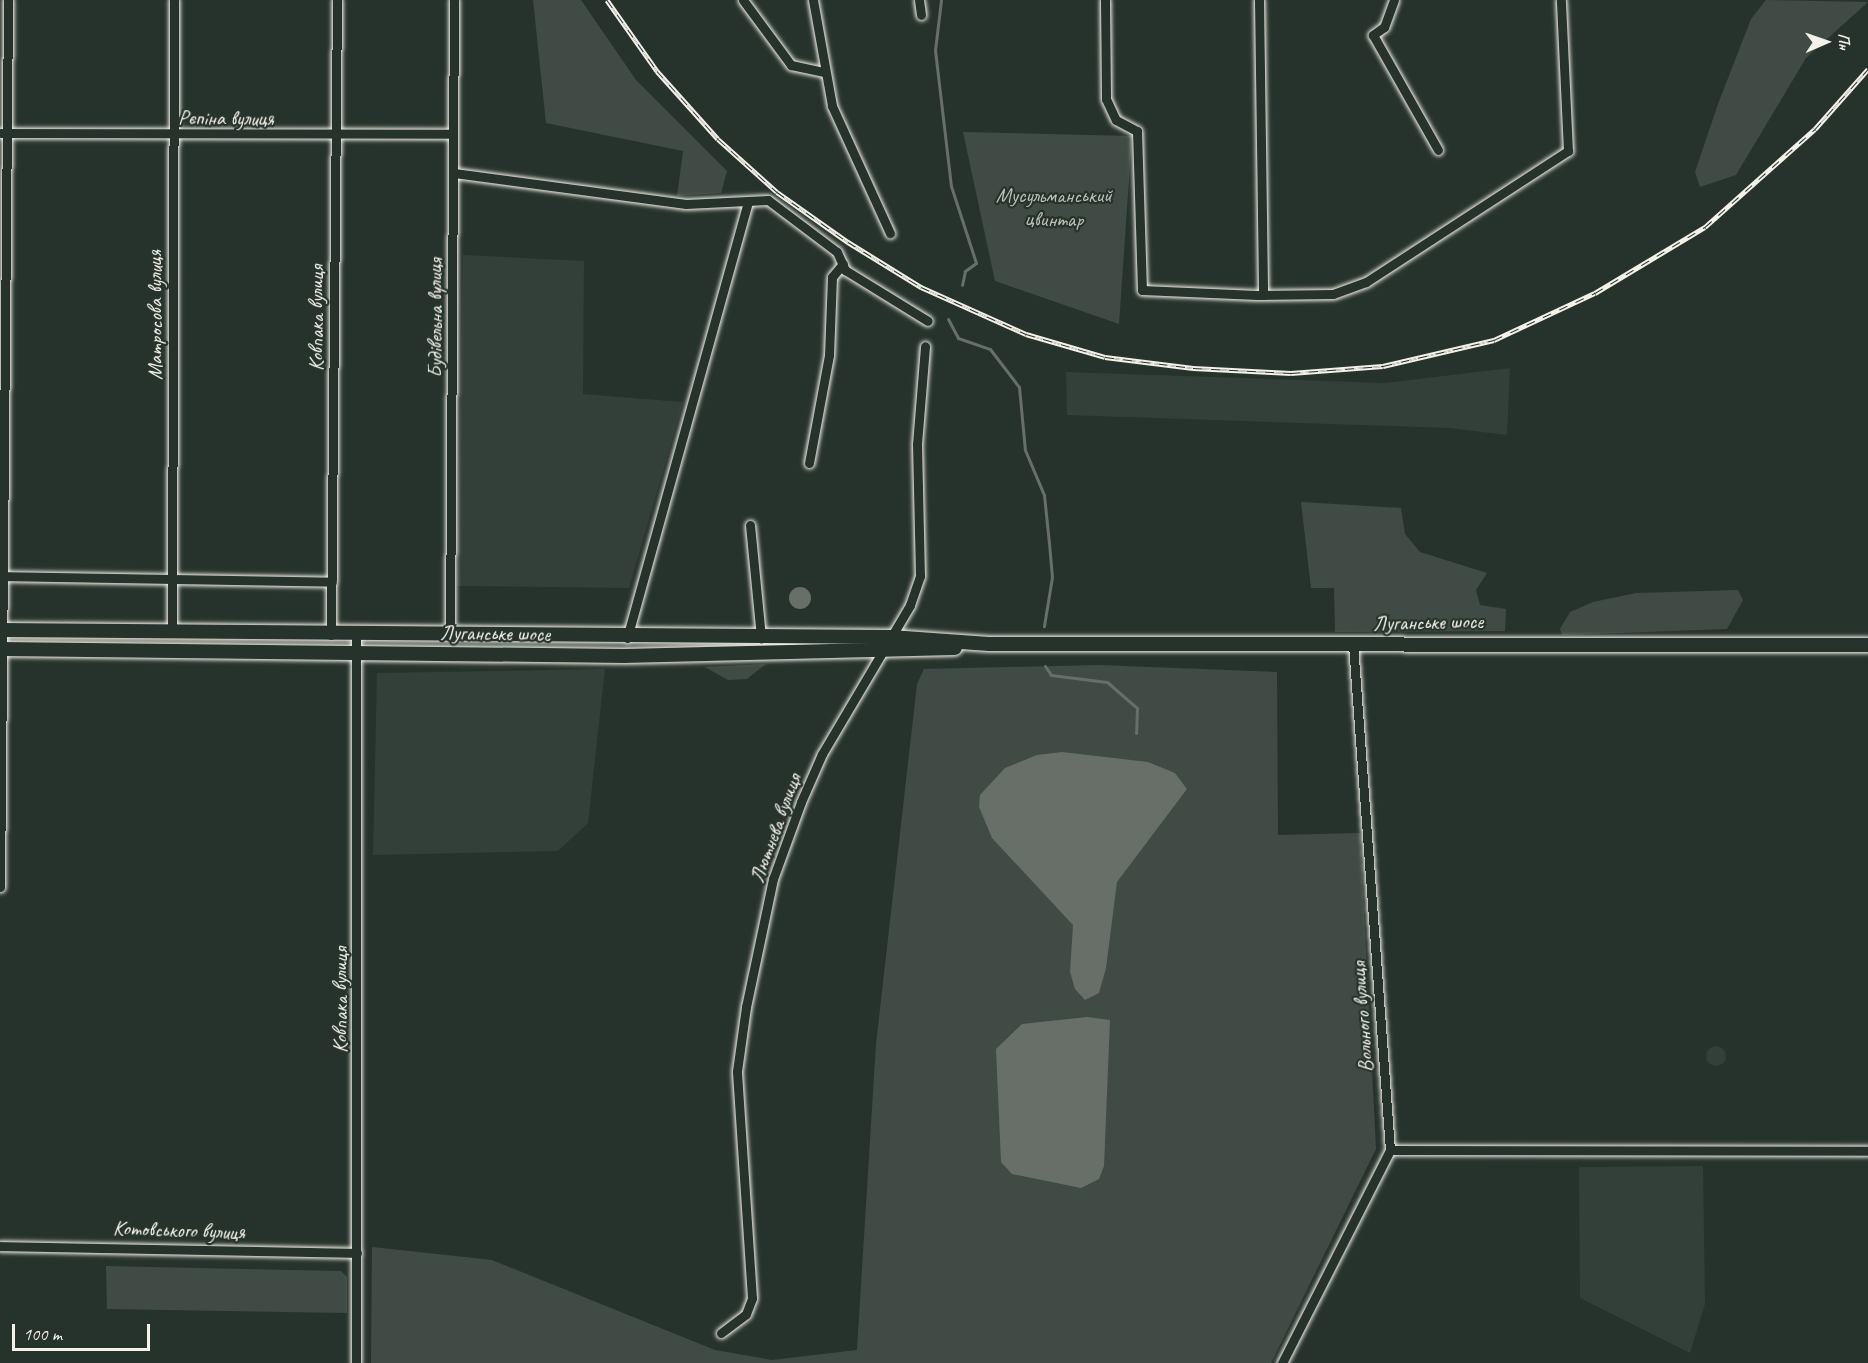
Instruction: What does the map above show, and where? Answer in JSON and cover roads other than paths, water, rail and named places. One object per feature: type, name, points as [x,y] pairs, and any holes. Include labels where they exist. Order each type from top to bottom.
[{"type":"main road","name":"Луганське шосе","points":[[2,630],[172,631],[356,637],[891,637],[989,644],[1868,645]]},
{"type":"main road","name":"Луганське шосе","points":[[2,649],[879,653],[989,644]]},
{"type":"street","points":[[0,887],[3,133],[8,0]]},
{"type":"street","name":"Матросова вулиця","points":[[172,631],[174,0]]},
{"type":"street","name":"Ковпака вулиця","points":[[332,636],[337,0]]},
{"type":"street","name":"Будівельна вулиця","points":[[450,636],[454,0]]},
{"type":"street","points":[[743,0],[791,65],[824,72]]},
{"type":"street","points":[[813,0],[824,72],[832,106],[890,233]]},
{"type":"street","points":[[919,0],[921,15]]},
{"type":"street","points":[[1105,0],[1106,99],[1116,120],[1137,131],[1142,290],[1263,295],[1333,294],[1366,282],[1568,151],[1562,0]]},
{"type":"street","points":[[1259,0],[1263,295]]},
{"type":"street","points":[[1394,0],[1384,27],[1373,35],[1438,150]]},
{"type":"street","name":"Рєпіна вулиця","points":[[3,133],[335,137],[452,134]]},
{"type":"street","points":[[454,173],[686,204],[768,200],[837,252],[843,264],[928,321]]},
{"type":"street","points":[[627,638],[747,202]]},
{"type":"street","points":[[809,463],[830,355],[832,277],[843,264]]},
{"type":"street","name":"Лютнева вулиця","points":[[721,1333],[746,1314],[752,1298],[737,1071],[773,879],[822,754],[866,687],[879,653],[891,637],[920,576],[917,444],[925,346]]},
{"type":"street","points":[[750,525],[761,638]]},
{"type":"street","points":[[2,576],[332,582]]},
{"type":"street","name":"Ковпака вулиця","points":[[356,637],[356,1363]]},
{"type":"street","name":"Вольного вулиця","points":[[1353,644],[1390,1150]]},
{"type":"street","points":[[1282,1363],[1390,1150],[1868,1151]]},
{"type":"street","name":"Котовського вулиця","points":[[0,1246],[357,1253]]},
{"type":"waterway","points":[[941,0],[935,50],[951,186],[976,263],[965,271],[962,285]]},
{"type":"waterway","points":[[948,319],[958,338],[990,349],[1019,387],[1025,450],[1044,495],[1052,577],[1044,626]]},
{"type":"waterway","points":[[1045,666],[1051,675],[1107,682],[1137,708],[1136,733]]},
{"type":"railway","points":[[607,0],[657,71],[718,139],[777,192],[848,242],[921,287],[1026,334],[1105,357],[1193,368],[1291,373],[1383,366],[1494,340],[1595,293],[1705,227],[1815,129],[1868,69]]},
{"type":"park label","name":"Мусульманський цвинтар","points":[[1054,207]]}]
